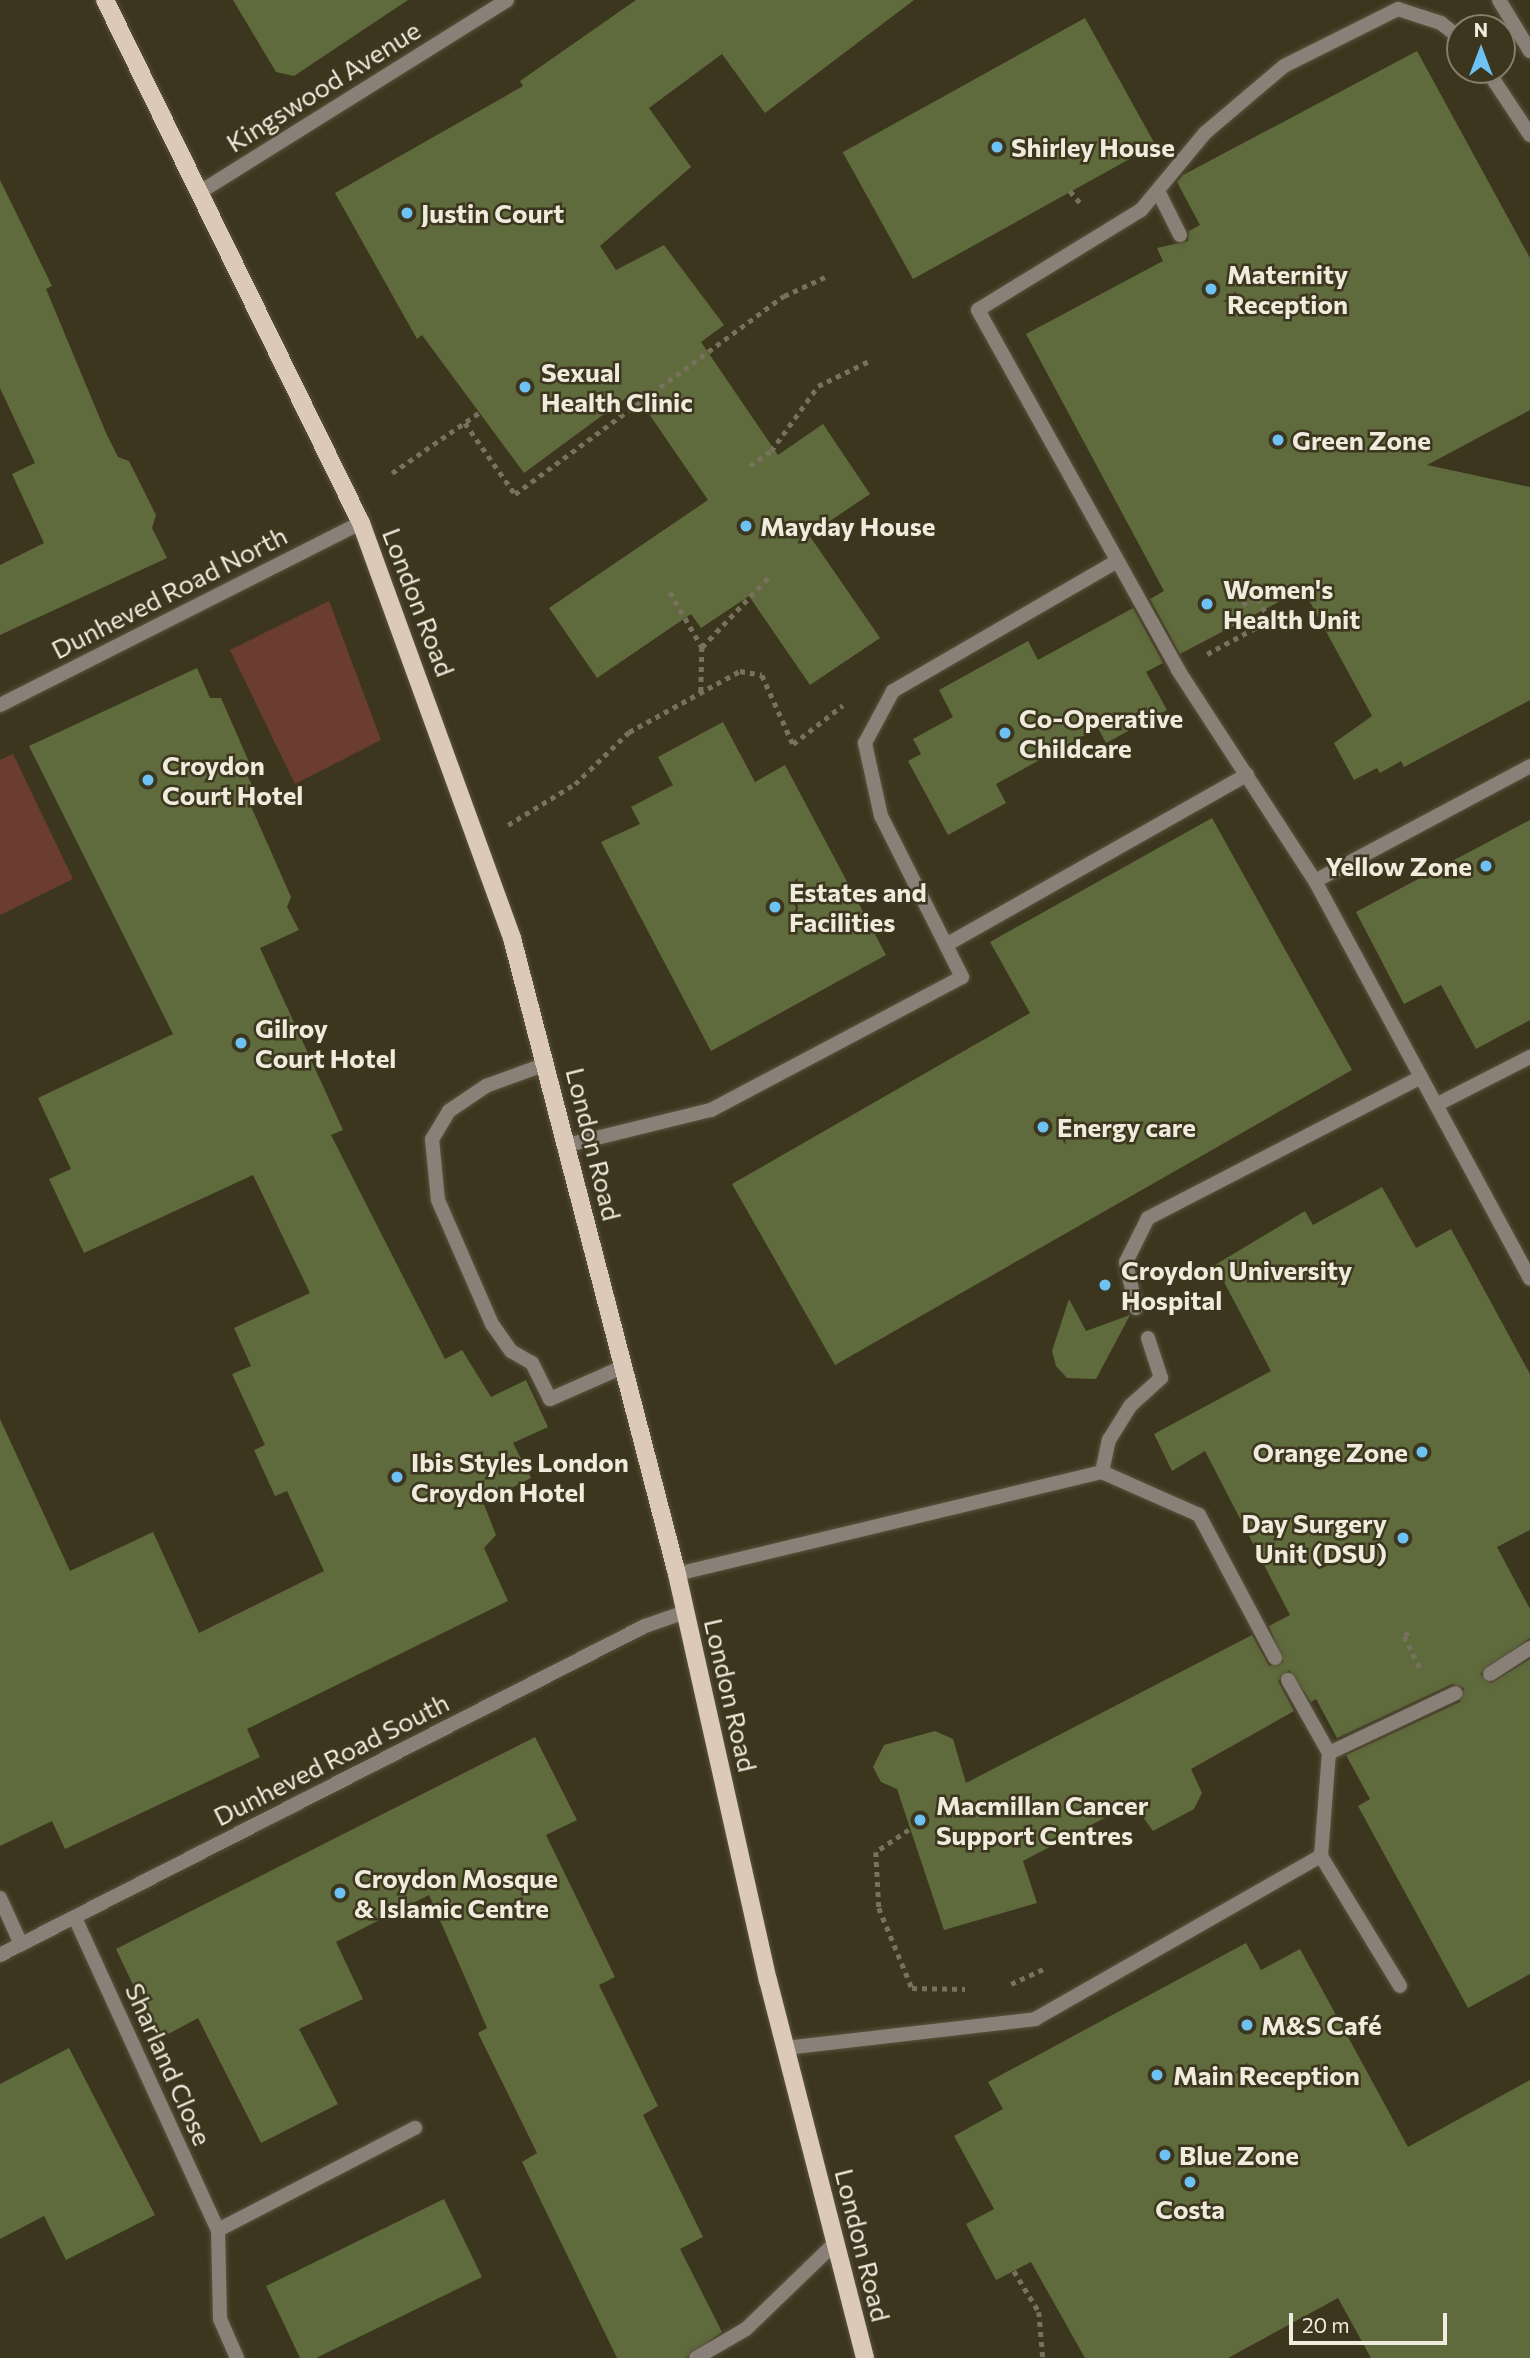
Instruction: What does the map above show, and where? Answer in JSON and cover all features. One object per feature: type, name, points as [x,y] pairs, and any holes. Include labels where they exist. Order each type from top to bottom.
[{"type":"main road","name":"London Road","points":[[105,0],[361,523],[480,841],[568,1145],[677,1574],[786,2048],[865,2358]]},
{"type":"street","name":"Kingswood Avenue","points":[[200,192],[507,0]]},
{"type":"street","points":[[1499,0],[1530,51]]},
{"type":"street","points":[[1446,27],[1398,9],[1317,49],[1223,114],[1158,193],[978,310],[1178,670],[1315,881],[1530,1279]]},
{"type":"street","points":[[1496,84],[1530,135]]},
{"type":"street","points":[[1158,193],[1180,235]]},
{"type":"street","name":"Dunheved Road North","points":[[0,705],[361,523]]},
{"type":"street","points":[[568,1145],[691,1117],[747,1091],[962,977],[876,803],[866,743],[893,691],[1117,561]]},
{"type":"street","points":[[1315,881],[1530,766]]},
{"type":"street","points":[[946,945],[1247,775]]},
{"type":"street","points":[[1436,1105],[1530,1057]]},
{"type":"street","points":[[546,1064],[486,1086],[449,1111],[432,1139],[438,1200],[492,1324],[510,1351],[532,1363],[550,1399],[623,1367]]},
{"type":"street","points":[[1136,1308],[1126,1262],[1148,1217],[1421,1077]]},
{"type":"street","points":[[1102,1472],[1109,1440],[1130,1406],[1161,1378],[1148,1338]]},
{"type":"street","points":[[677,1574],[1102,1472],[1199,1515],[1275,1658]]},
{"type":"street","name":"Dunheved Road South","points":[[0,1955],[645,1626],[685,1612]]},
{"type":"street","points":[[1490,1674],[1530,1648]]},
{"type":"street","points":[[1288,1680],[1329,1753],[1320,1806],[1321,1856],[1399,1986]]},
{"type":"street","points":[[1329,1753],[1457,1693]]},
{"type":"street","points":[[786,2048],[1035,2019],[1321,1856]]},
{"type":"street","points":[[0,1898],[21,1944]]},
{"type":"street","name":"Sharland Close","points":[[75,1918],[218,2231],[220,2319],[237,2358]]},
{"type":"street","points":[[218,2231],[415,2128]]},
{"type":"street","points":[[696,2358],[746,2329],[835,2243]]},
{"type":"path","points":[[464,423],[515,494],[784,296],[827,276]]},
{"type":"path","points":[[750,466],[771,451],[818,386],[871,360]]},
{"type":"path","points":[[392,473],[480,412]]},
{"type":"path","points":[[702,647],[769,577]]},
{"type":"path","points":[[670,593],[702,647],[701,696]]},
{"type":"path","points":[[1178,670],[1270,620],[1256,598],[1240,607]]},
{"type":"path","points":[[480,841],[575,784],[629,732],[701,696],[740,671],[762,675],[793,744],[851,699]]},
{"type":"path","points":[[909,1830],[876,1852],[879,1908],[912,1988],[974,1989]]},
{"type":"path","points":[[999,1990],[1045,1968]]},
{"type":"path","points":[[1014,2271],[1039,2312],[1043,2358]]},
{"type":"shaded area","points":[[329,601],[381,740],[295,784],[230,650]]},
{"type":"shaded area","points":[[13,754],[73,879],[0,915],[0,760]]},
{"type":"building","points":[[233,0],[408,0],[294,76],[276,72]]},
{"type":"building","points":[[636,0],[914,0],[765,113],[722,54],[649,108],[691,167],[600,246],[616,270],[664,245],[724,325],[701,342],[778,455],[823,424],[870,494],[809,535],[880,638],[810,685],[749,596],[701,628],[691,614],[597,678],[549,608],[708,500],[634,392],[524,473],[422,335],[417,339],[335,193],[523,86],[520,81]]},
{"type":"building","name":"Shirley House","points":[[1085,18],[1155,145],[913,279],[843,152]]},
{"type":"building","name":"Green Zone","points":[[1417,51],[1530,258],[1530,410],[1427,465],[1530,487],[1530,700],[1404,767],[1401,761],[1380,773],[1377,768],[1354,780],[1334,743],[1372,716],[1303,589],[1180,654],[1150,599],[1164,591],[1026,334],[1163,261],[1157,248],[1188,241],[1189,231],[1200,225],[1177,182],[1183,175]]},
{"type":"building","points":[[0,180],[52,286],[46,289],[106,433],[118,457],[129,461],[156,515],[152,528],[167,558],[0,635],[0,565],[44,543],[12,474],[35,463],[0,388]]},
{"type":"building","name":"Co-Operative Childcare","points":[[1133,608],[1163,663],[1146,672],[1167,710],[1106,743],[1098,728],[996,784],[1006,803],[948,835],[908,761],[921,754],[913,739],[953,717],[939,690],[1028,641],[1038,660]]},
{"type":"building","points":[[197,668],[210,698],[221,698],[249,762],[244,769],[255,791],[246,795],[291,897],[287,907],[299,930],[260,948],[343,1130],[331,1135],[445,1359],[462,1350],[491,1397],[526,1380],[548,1427],[513,1443],[531,1478],[483,1502],[496,1535],[484,1548],[508,1601],[247,1729],[260,1757],[65,1849],[52,1821],[0,1846],[0,1419],[70,1571],[153,1532],[199,1633],[324,1571],[287,1491],[275,1496],[254,1450],[265,1445],[232,1374],[251,1366],[234,1328],[310,1293],[253,1175],[84,1253],[49,1179],[71,1169],[38,1098],[173,1034],[29,746]]},
{"type":"building","name":"Estates and Facilities","points":[[723,722],[755,782],[785,765],[886,955],[711,1051],[601,842],[640,824],[631,807],[673,785],[658,757]]},
{"type":"building","name":"Energy care","points":[[1212,818],[1352,1070],[835,1365],[732,1184],[1030,1013],[990,942]]},
{"type":"building","name":"Yellow Zone","points":[[1530,820],[1530,1020],[1476,1049],[1441,985],[1404,1004],[1356,912]]},
{"type":"building","points":[[1382,1187],[1416,1248],[1451,1229],[1530,1374],[1530,1530],[1497,1547],[1530,1609],[1530,1638],[1480,1674],[1491,1683],[1530,1659],[1530,1974],[1468,2008],[1358,1806],[1370,1799],[1346,1755],[1460,1702],[1464,1688],[1452,1684],[1337,1738],[1316,1699],[1311,1702],[1289,1670],[1278,1681],[1294,1711],[1191,1769],[1202,1793],[1194,1809],[1153,1831],[1133,1803],[1023,1861],[1037,1903],[944,1930],[897,1789],[881,1782],[873,1767],[884,1745],[935,1731],[953,1739],[966,1783],[1252,1635],[1269,1666],[1283,1662],[1269,1626],[1290,1615],[1205,1451],[1172,1471],[1154,1434],[1271,1371],[1215,1265],[1305,1211],[1313,1225]]},
{"type":"building","points":[[1069,1299],[1086,1331],[1130,1315],[1096,1379],[1067,1378],[1056,1366],[1052,1351]]},
{"type":"building","points":[[535,1737],[577,1820],[546,1835],[615,1977],[599,1985],[658,2106],[643,2115],[703,2237],[680,2249],[722,2332],[686,2358],[617,2358],[522,2162],[537,2153],[478,2033],[487,2028],[429,1895],[336,1942],[363,1999],[299,2029],[338,2104],[261,2143],[198,2018],[159,2039],[116,1949]]},
{"type":"building","name":"Blue Zone","points":[[1246,1943],[1261,1970],[1300,1949],[1408,2147],[1530,2080],[1530,2358],[1371,2358],[1338,2298],[1228,2358],[1085,2358],[1031,2262],[996,2280],[966,2224],[994,2209],[954,2136],[1003,2109],[988,2082]]},
{"type":"building","points":[[69,2048],[155,2215],[66,2260],[44,2216],[0,2239],[0,2084]]},
{"type":"building","points":[[444,2199],[482,2277],[316,2358],[300,2358],[266,2286]]},
{"type":"place","name":"Shirley House","points":[[997,147]]},
{"type":"place","name":"Justin Court","points":[[407,213]]},
{"type":"place","name":"Maternity Reception","points":[[1211,289]]},
{"type":"place","name":"Sexual Health Clinic","points":[[525,387]]},
{"type":"place","name":"Green Zone","points":[[1278,440]]},
{"type":"place","name":"Mayday House","points":[[746,526]]},
{"type":"place","name":"Women's Health Unit","points":[[1207,604]]},
{"type":"place","name":"Co-Operative Childcare","points":[[1005,733]]},
{"type":"place","name":"Croydon Court Hotel","points":[[148,780]]},
{"type":"place","name":"Yellow Zone","points":[[1486,866]]},
{"type":"place","name":"Estates and Facilities","points":[[775,907]]},
{"type":"place","name":"Gilroy Court Hotel","points":[[241,1043]]},
{"type":"place","name":"Energy care","points":[[1043,1127]]},
{"type":"place","name":"Croydon University Hospital","points":[[1105,1285]]},
{"type":"place","name":"Orange Zone","points":[[1422,1452]]},
{"type":"place","name":"Ibis Styles London Croydon Hotel","points":[[397,1477]]},
{"type":"place","name":"Day Surgery Unit (DSU)","points":[[1403,1538]]},
{"type":"place","name":"Macmillan Cancer Support Centres","points":[[920,1820]]},
{"type":"place","name":"Croydon Mosque & Islamic Centre","points":[[340,1893]]},
{"type":"place","name":"M&S Café","points":[[1247,2025]]},
{"type":"place","name":"Main Reception","points":[[1157,2075]]},
{"type":"place","name":"Blue Zone","points":[[1165,2155]]},
{"type":"place","name":"Costa","points":[[1190,2182]]}]
